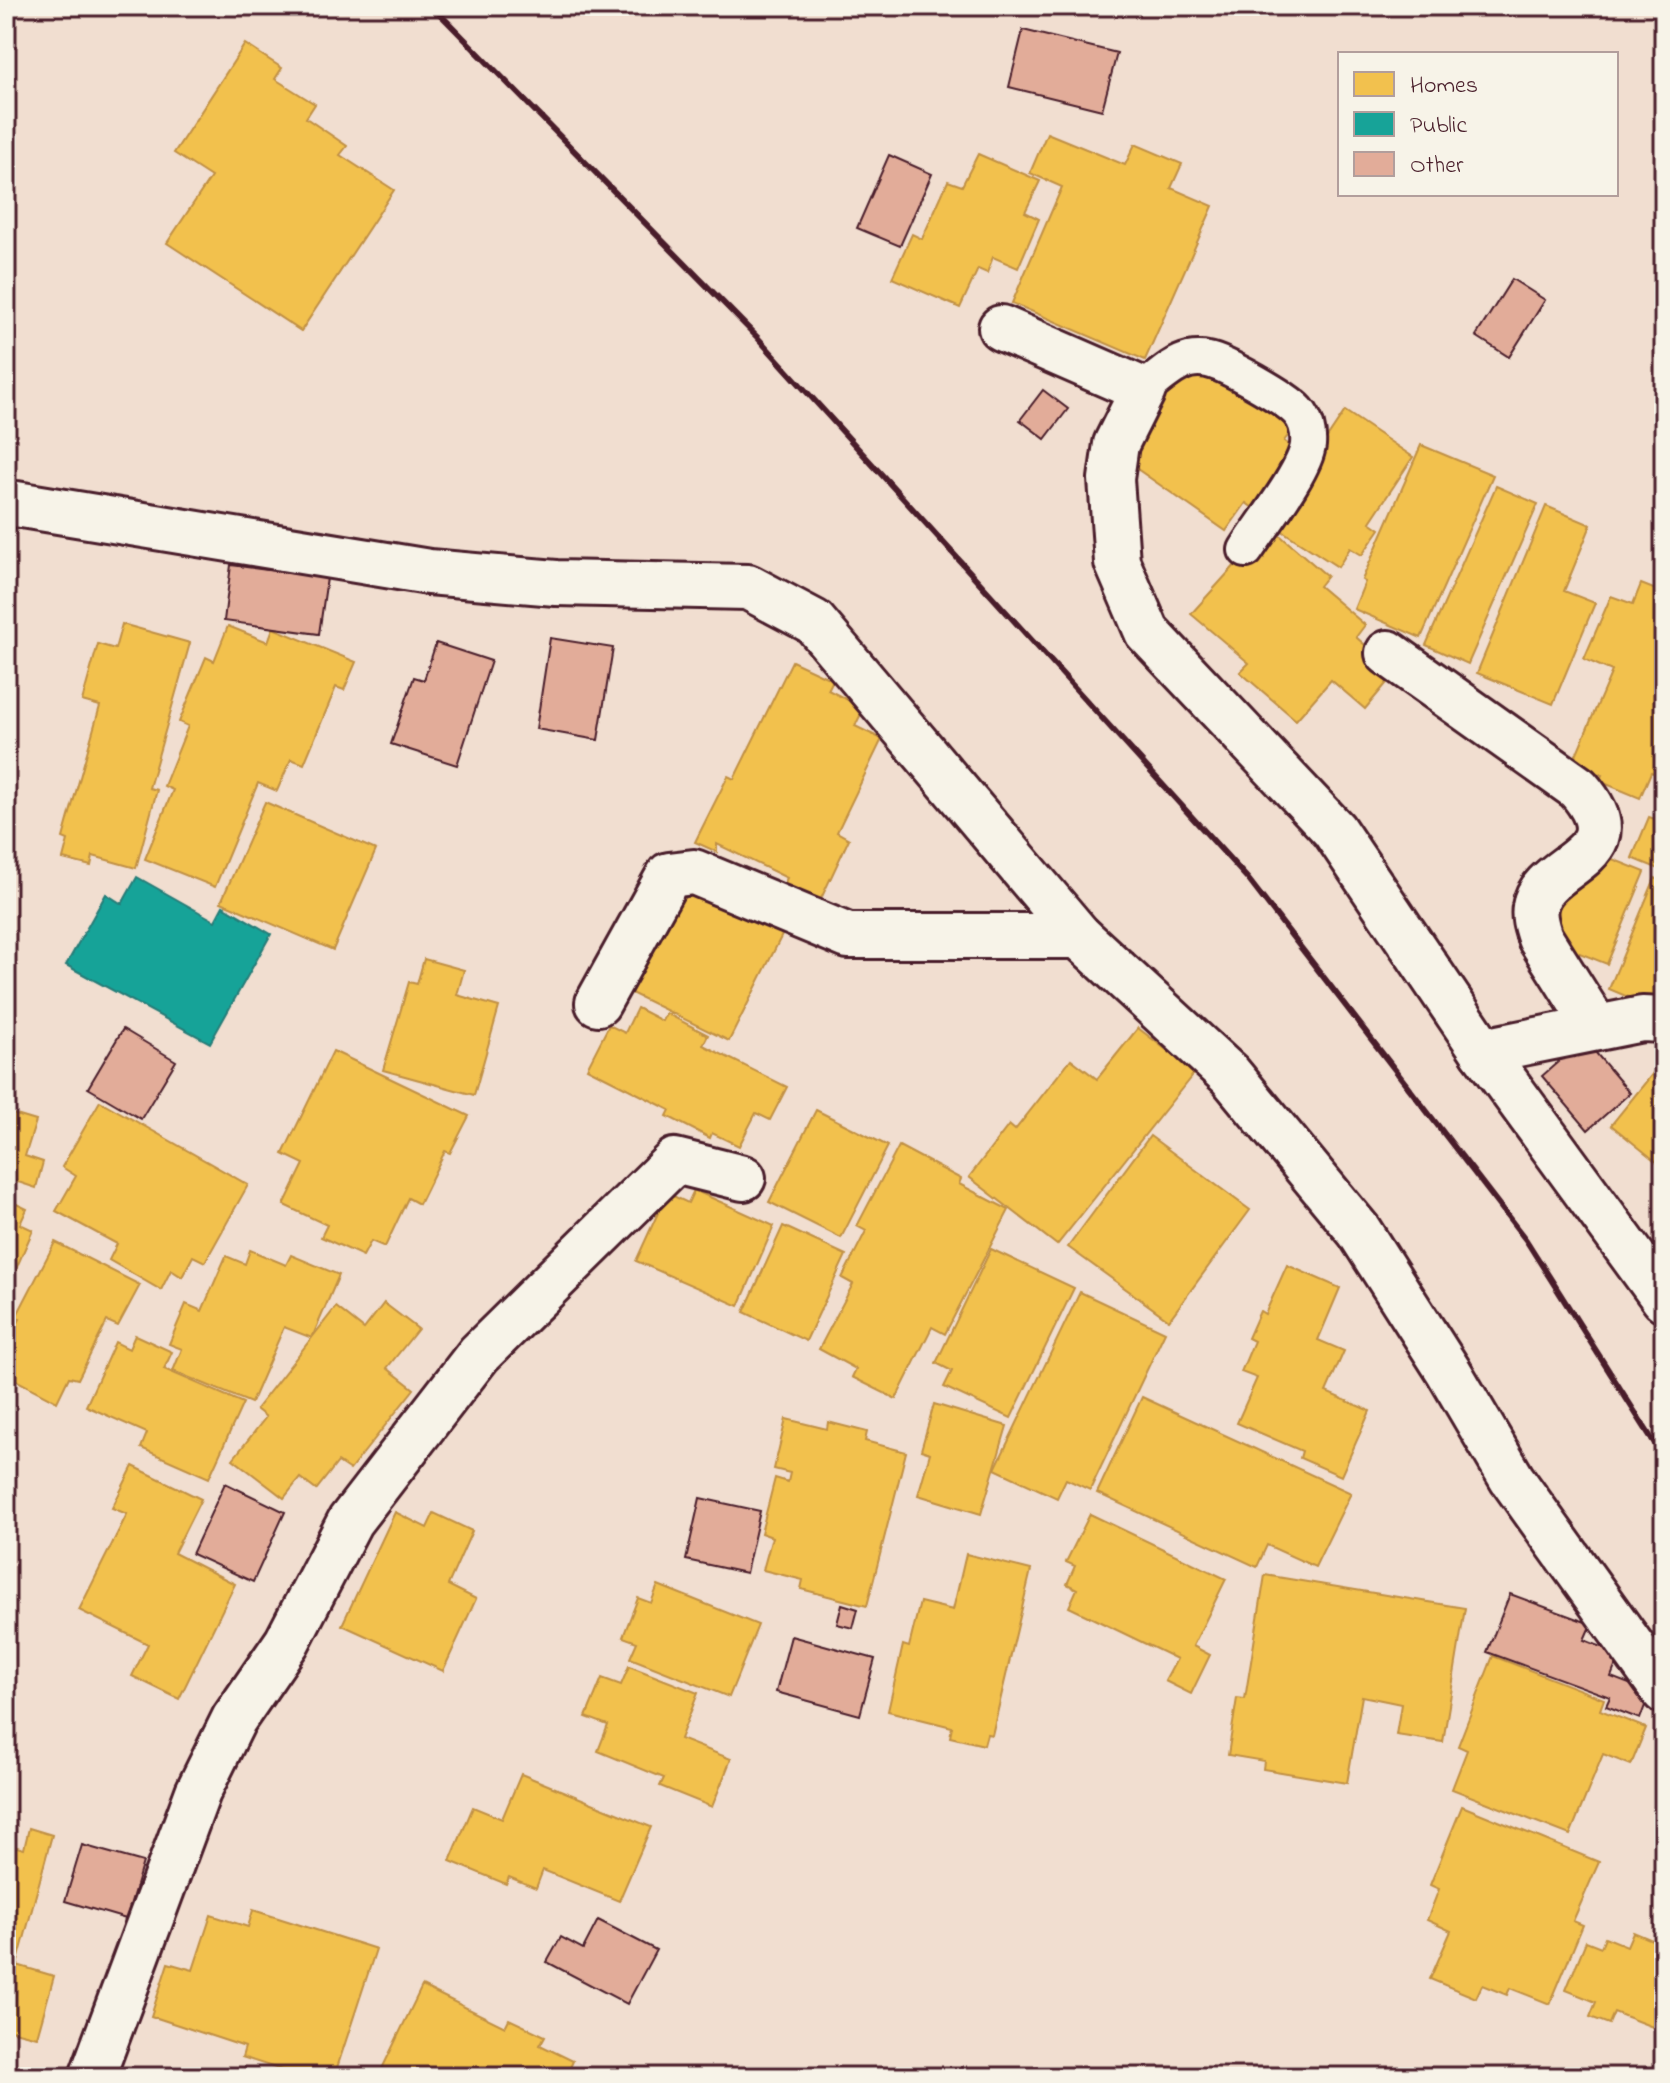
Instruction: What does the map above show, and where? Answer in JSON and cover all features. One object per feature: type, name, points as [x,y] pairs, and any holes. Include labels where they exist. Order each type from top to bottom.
[{"type":"street","points":[[1001,328],[1143,390],[1116,444],[1111,479],[1117,562],[1147,632],[1334,830],[1483,1051],[1664,1299]]},
{"type":"street","points":[[6,506],[32,506],[429,572],[556,583],[748,587],[814,622],[1079,936],[1230,1075],[1359,1231],[1449,1372],[1512,1479],[1664,1691]]},
{"type":"street","points":[[1388,653],[1578,788],[1593,805],[1598,826],[1591,847],[1577,863],[1542,888],[1535,913],[1540,938],[1596,1027]]},
{"type":"street","points":[[598,1003],[669,875],[694,872],[848,936],[1079,936]]},
{"type":"street","points":[[1483,1051],[1642,1019],[1664,1020]]},
{"type":"street","points":[[92,2077],[198,1792],[234,1719],[287,1642],[350,1521],[479,1354],[675,1161],[743,1178]]},
{"type":"lane","points":[[1143,390],[1188,360],[1206,359],[1223,365],[1274,394],[1299,413],[1308,430],[1308,448],[1302,464],[1246,550]]},
{"type":"building: Homes","points":[[245,44],[282,68],[275,79],[315,104],[306,118],[347,146],[340,155],[394,190],[301,331],[167,243],[211,177],[174,153]]},
{"type":"building: Homes","points":[[1047,133],[1125,165],[1135,144],[1182,164],[1171,188],[1213,206],[1145,360],[1012,303],[1062,187],[1030,173]]},
{"type":"building: Homes","points":[[978,154],[1040,181],[1025,212],[1039,219],[1018,268],[993,257],[987,273],[978,269],[960,308],[892,278],[912,234],[922,239],[948,181],[962,186]]},
{"type":"building: Homes","points":[[1198,344],[1296,425],[1284,441],[1297,451],[1256,510],[1246,503],[1226,531],[1117,455]]},
{"type":"building: Homes","points":[[1345,411],[1413,457],[1370,522],[1380,529],[1362,555],[1350,548],[1338,567],[1270,523]]},
{"type":"building: Homes","points":[[1421,445],[1493,475],[1421,638],[1354,609],[1365,582],[1362,580]]},
{"type":"building: Homes","points":[[1496,486],[1538,504],[1468,664],[1426,645]]},
{"type":"building: Homes","points":[[1546,506],[1591,525],[1564,591],[1595,603],[1553,704],[1477,673]]},
{"type":"building: Homes","points":[[1261,519],[1327,576],[1319,586],[1365,625],[1356,637],[1396,672],[1365,709],[1331,680],[1296,720],[1240,672],[1249,663],[1191,614],[1237,563],[1229,556]]},
{"type":"building: Homes","points":[[1641,584],[1664,593],[1659,605],[1664,607],[1664,777],[1651,772],[1640,798],[1599,781],[1602,775],[1573,762],[1612,671],[1584,659],[1611,596],[1633,604]]},
{"type":"building: Homes","points":[[122,624],[190,643],[149,788],[157,790],[136,868],[93,856],[91,866],[63,859],[68,840],[63,838],[100,706],[82,701],[98,644],[115,649]]},
{"type":"building: Homes","points":[[228,626],[268,642],[273,628],[356,662],[344,690],[336,687],[304,764],[291,759],[277,791],[258,783],[215,887],[145,859],[173,790],[164,786],[188,726],[179,722],[206,657],[214,661]]},
{"type":"building: Homes","points":[[792,661],[833,680],[828,690],[864,708],[855,726],[882,739],[837,832],[849,839],[820,901],[784,884],[787,878],[717,844],[717,852],[695,842],[728,776],[734,779]]},
{"type":"building: Homes","points":[[265,802],[376,850],[333,950],[221,902]]},
{"type":"building: Homes","points":[[1649,817],[1664,822],[1664,871],[1632,858]]},
{"type":"building: Homes","points":[[1582,847],[1645,872],[1607,964],[1544,939]]},
{"type":"building: Homes","points":[[681,878],[785,929],[729,1041],[625,990]]},
{"type":"building: Homes","points":[[1655,878],[1664,882],[1664,1012],[1609,989]]},
{"type":"building: Homes","points":[[424,959],[464,970],[457,995],[499,1007],[474,1095],[383,1070],[409,982],[417,984]]},
{"type":"building: Homes","points":[[637,1008],[662,1021],[666,1013],[708,1035],[703,1045],[787,1087],[770,1120],[756,1113],[739,1146],[712,1133],[710,1138],[667,1116],[670,1110],[587,1068],[609,1025],[625,1033]]},
{"type":"building: Homes","points":[[1138,1028],[1195,1072],[1057,1245],[969,1177],[1009,1125],[1015,1130],[1071,1059],[1097,1079]]},
{"type":"building: Homes","points":[[333,1051],[469,1116],[450,1153],[445,1151],[419,1204],[408,1198],[385,1247],[371,1241],[363,1256],[321,1237],[327,1225],[284,1205],[304,1164],[283,1154]]},
{"type":"building: Homes","points":[[1664,1063],[1664,1168],[1611,1125]]},
{"type":"building: Homes","points":[[100,1101],[248,1185],[205,1262],[193,1256],[182,1277],[171,1270],[161,1290],[109,1260],[117,1244],[56,1211],[76,1176],[62,1167]]},
{"type":"building: Homes","points":[[816,1110],[888,1146],[841,1238],[769,1202]]},
{"type":"building: Homes","points":[[6,1112],[36,1121],[25,1156],[43,1162],[36,1188],[6,1178]]},
{"type":"building: Homes","points":[[1150,1136],[1250,1210],[1169,1320],[1068,1247]]},
{"type":"building: Homes","points":[[899,1146],[961,1179],[959,1184],[1009,1210],[945,1334],[932,1327],[896,1399],[852,1377],[856,1369],[819,1349],[853,1284],[842,1278],[866,1231],[857,1226]]},
{"type":"building: Homes","points":[[694,1190],[774,1226],[739,1306],[636,1261],[667,1193],[688,1203]]},
{"type":"building: Homes","points":[[6,1199],[27,1209],[20,1224],[33,1230],[6,1292]]},
{"type":"building: Homes","points":[[783,1226],[846,1255],[806,1341],[744,1312]]},
{"type":"building: Homes","points":[[55,1242],[140,1285],[118,1326],[107,1321],[78,1379],[69,1377],[57,1402],[6,1375],[6,1345],[20,1319],[16,1317]]},
{"type":"building: Homes","points":[[991,1249],[1074,1288],[1011,1418],[944,1387],[952,1371],[936,1363]]},
{"type":"building: Homes","points":[[250,1250],[286,1265],[291,1255],[339,1275],[312,1338],[284,1327],[251,1403],[173,1371],[182,1349],[169,1344],[186,1304],[202,1311],[226,1256],[245,1264]]},
{"type":"building: Homes","points":[[1287,1265],[1340,1288],[1318,1340],[1344,1351],[1326,1392],[1370,1411],[1341,1476],[1300,1458],[1302,1451],[1237,1423],[1257,1378],[1241,1372],[1254,1341],[1248,1338],[1260,1311],[1265,1314]]},
{"type":"building: Homes","points":[[1080,1292],[1165,1332],[1090,1490],[1066,1479],[1057,1498],[995,1469]]},
{"type":"building: Homes","points":[[384,1303],[418,1329],[387,1368],[414,1389],[350,1470],[338,1462],[316,1490],[300,1478],[284,1498],[233,1459],[266,1417],[256,1409],[336,1307],[364,1329]]},
{"type":"building: Homes","points":[[135,1335],[172,1352],[164,1369],[243,1403],[209,1478],[141,1448],[147,1433],[86,1406],[115,1342],[129,1349]]},
{"type":"building: Homes","points":[[1142,1397],[1351,1493],[1315,1567],[1267,1545],[1257,1567],[1097,1493]]},
{"type":"building: Homes","points":[[934,1404],[1007,1426],[981,1514],[918,1495],[930,1453],[921,1450]]},
{"type":"building: Homes","points":[[786,1419],[827,1429],[828,1422],[867,1432],[865,1441],[906,1452],[867,1606],[801,1589],[803,1580],[763,1570],[772,1537],[761,1533],[775,1478],[788,1482],[790,1473],[774,1469]]},
{"type":"building: Homes","points":[[133,1466],[201,1499],[174,1553],[235,1584],[179,1699],[132,1676],[148,1644],[79,1610],[127,1514],[112,1508]]},
{"type":"building: Homes","points":[[395,1512],[427,1528],[434,1513],[472,1531],[448,1585],[476,1599],[443,1671],[342,1625]]},
{"type":"building: Homes","points":[[1090,1514],[1226,1579],[1193,1646],[1210,1655],[1191,1694],[1165,1681],[1177,1659],[1069,1607],[1077,1589],[1067,1584],[1075,1566],[1066,1562]]},
{"type":"building: Homes","points":[[966,1554],[1031,1570],[992,1735],[987,1734],[984,1745],[950,1737],[952,1727],[888,1711],[903,1645],[909,1647],[920,1602],[953,1610]]},
{"type":"building: Homes","points":[[1265,1575],[1465,1608],[1443,1742],[1396,1735],[1401,1704],[1362,1696],[1347,1783],[1263,1769],[1264,1761],[1228,1755],[1237,1698],[1245,1699]]},
{"type":"building: Homes","points":[[658,1585],[758,1625],[729,1697],[630,1658],[637,1642],[623,1637],[638,1598],[651,1603]]},
{"type":"building: Homes","points":[[1493,1656],[1604,1699],[1600,1710],[1646,1728],[1631,1765],[1603,1754],[1570,1835],[1452,1789],[1467,1750],[1458,1746]]},
{"type":"building: Homes","points":[[629,1666],[698,1693],[680,1739],[731,1759],[712,1807],[660,1786],[664,1778],[598,1751],[608,1725],[586,1717],[602,1678],[621,1685]]},
{"type":"building: Homes","points":[[521,1774],[651,1827],[619,1901],[543,1870],[536,1888],[509,1877],[506,1884],[450,1861],[473,1807],[502,1819]]},
{"type":"building: Homes","points":[[1462,1806],[1599,1862],[1573,1921],[1583,1925],[1550,2004],[1510,1988],[1507,1995],[1482,1985],[1476,1998],[1430,1979],[1451,1931],[1427,1920],[1439,1889],[1430,1885]]},
{"type":"building: Homes","points":[[29,1828],[52,1835],[17,1965],[54,1976],[37,2037],[6,2029],[6,1844],[24,1849]]},
{"type":"building: Homes","points":[[253,1910],[376,1949],[334,2077],[303,2077],[242,2057],[245,2047],[151,2016],[168,1963],[193,1970],[211,1915],[248,1927]]},
{"type":"building: Homes","points":[[1633,1932],[1664,1945],[1663,2031],[1614,2012],[1609,2024],[1590,2017],[1596,2002],[1566,1990],[1586,1941],[1601,1947],[1605,1937],[1627,1946]]},
{"type":"building: Homes","points":[[422,1986],[505,2027],[509,2019],[545,2036],[540,2045],[573,2061],[566,2077],[378,2077]]},
{"type":"building: Public","points":[[137,877],[215,921],[223,906],[271,934],[210,1043],[66,965],[106,894],[122,904]]},
{"type":"building: Other","points":[[1023,30],[1117,53],[1102,110],[1009,87]]},
{"type":"building: Other","points":[[889,155],[932,174],[900,246],[857,228]]},
{"type":"building: Other","points":[[1512,279],[1545,300],[1509,357],[1476,336]]},
{"type":"building: Other","points":[[1043,390],[1068,409],[1045,439],[1020,420]]},
{"type":"building: Other","points":[[231,565],[327,578],[319,634],[224,621]]},
{"type":"building: Other","points":[[550,638],[613,648],[598,740],[536,729]]},
{"type":"building: Other","points":[[436,643],[491,661],[457,765],[391,744],[414,677],[424,680]]},
{"type":"building: Other","points":[[123,1029],[176,1061],[141,1119],[88,1088]]},
{"type":"building: Other","points":[[1584,1039],[1630,1093],[1588,1130],[1542,1076]]},
{"type":"building: Other","points":[[225,1483],[285,1512],[253,1582],[192,1554]]},
{"type":"building: Other","points":[[700,1498],[760,1511],[746,1573],[686,1560]]},
{"type":"building: Other","points":[[1510,1594],[1591,1624],[1584,1640],[1620,1654],[1611,1677],[1650,1692],[1640,1719],[1606,1706],[1610,1697],[1487,1652]]},
{"type":"building: Other","points":[[842,1604],[858,1609],[853,1628],[837,1624]]},
{"type":"building: Other","points":[[791,1636],[875,1659],[860,1715],[776,1692]]},
{"type":"building: Other","points":[[82,1845],[143,1862],[126,1919],[65,1901]]},
{"type":"building: Other","points":[[598,1920],[656,1950],[627,2004],[547,1962],[561,1937],[583,1949]]},
{"type":"railway","points":[[432,6],[757,337],[1248,879],[1526,1240],[1664,1458]]}]
